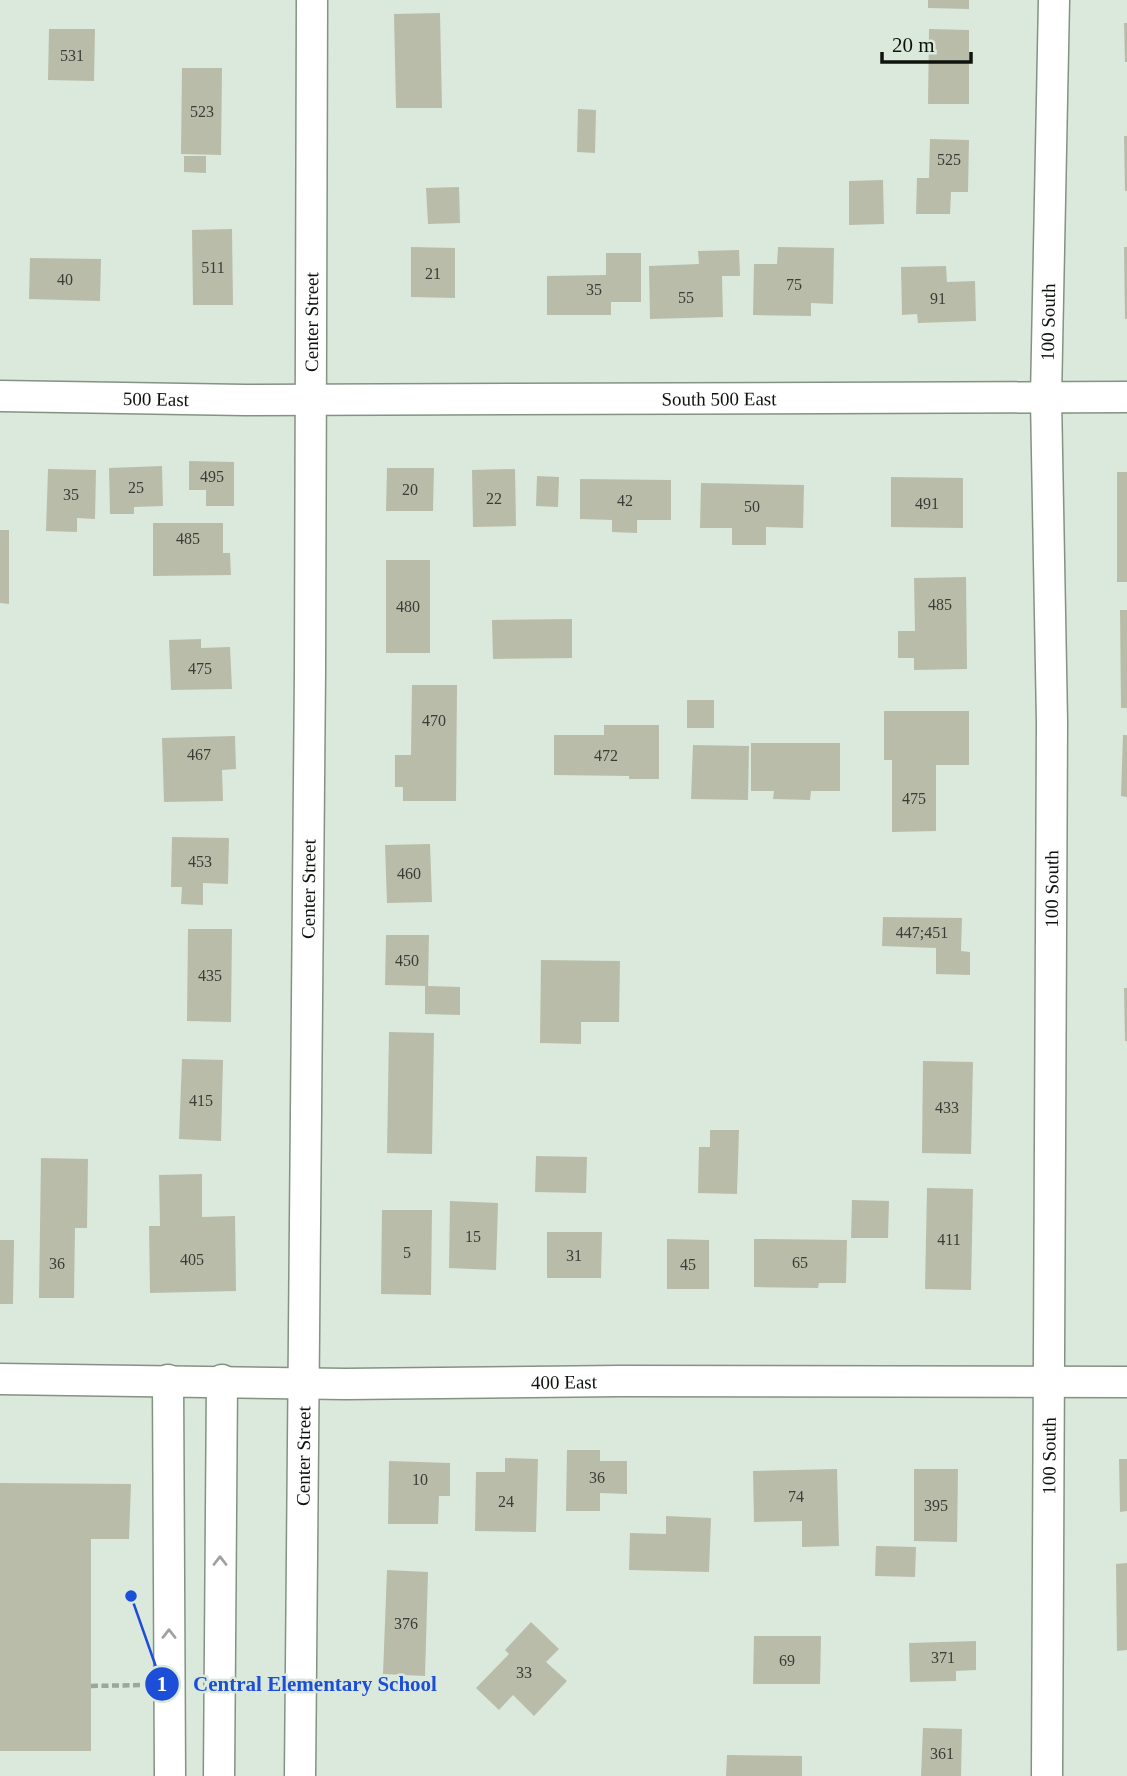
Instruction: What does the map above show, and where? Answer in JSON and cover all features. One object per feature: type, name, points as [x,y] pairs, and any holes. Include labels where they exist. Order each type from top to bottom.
[{"type":"street","name":"Center Street","points":[[300,1776],[312,0]]},
{"type":"street","name":"100 South","points":[[1047,1776],[1052,722],[1046,398],[1054,0]]},
{"type":"street","name":"500 East","points":[[0,396],[311,400]]},
{"type":"street","name":"South 500 East","points":[[311,400],[1127,397]]},
{"type":"street","name":"400 East","points":[[0,1379],[303,1383],[1127,1382]]},
{"type":"street","points":[[167,1380],[170,1776]]},
{"type":"street","points":[[219,1776],[222,1380]]},
{"type":"path","points":[[91,1686],[145,1685]]},
{"type":"building","points":[[928,0],[969,0],[969,9],[928,8]]},
{"type":"building","points":[[440,13],[442,108],[396,108],[394,14]]},
{"type":"building","points":[[1124,23],[1127,23],[1127,62],[1125,62]]},
{"type":"building","points":[[49,29],[95,29],[94,81],[48,80]]},
{"type":"building","points":[[929,29],[969,30],[969,104],[928,104]]},
{"type":"building","points":[[182,68],[222,68],[221,155],[181,154]]},
{"type":"building","points":[[578,109],[596,110],[595,153],[577,152]]},
{"type":"building","points":[[1124,136],[1127,136],[1127,191],[1125,191]]},
{"type":"building","points":[[930,139],[969,140],[968,192],[951,192],[950,214],[916,214],[917,178],[929,178]]},
{"type":"building","points":[[184,156],[206,156],[206,173],[184,172]]},
{"type":"building","points":[[883,180],[884,224],[849,225],[849,181]]},
{"type":"building","points":[[459,187],[460,223],[428,224],[426,188]]},
{"type":"building","points":[[232,229],[233,305],[193,305],[192,230]]},
{"type":"building","points":[[411,247],[455,248],[455,298],[411,297]]},
{"type":"building","points":[[778,247],[834,248],[833,304],[811,303],[811,316],[753,315],[754,264],[777,264]]},
{"type":"building","points":[[1124,247],[1127,247],[1127,319],[1125,319]]},
{"type":"building","points":[[739,250],[740,276],[722,276],[723,317],[650,319],[649,266],[699,264],[698,251]]},
{"type":"building","points":[[606,253],[641,253],[641,302],[611,302],[611,315],[547,315],[547,276],[606,275]]},
{"type":"building","points":[[30,258],[101,259],[100,301],[29,299]]},
{"type":"building","points":[[946,266],[947,282],[975,281],[976,321],[918,323],[917,314],[902,315],[901,267]]},
{"type":"building","points":[[189,461],[234,462],[234,506],[206,506],[206,490],[189,490]]},
{"type":"building","points":[[162,466],[163,506],[134,507],[134,514],[110,514],[109,468]]},
{"type":"building","points":[[387,468],[434,468],[433,511],[386,511]]},
{"type":"building","points":[[48,469],[96,470],[95,519],[77,518],[77,532],[46,531]]},
{"type":"building","points":[[515,469],[516,526],[473,527],[472,470]]},
{"type":"building","points":[[1117,472],[1127,472],[1127,582],[1117,582]]},
{"type":"building","points":[[537,476],[559,477],[558,507],[536,506]]},
{"type":"building","points":[[891,477],[963,478],[963,528],[891,527]]},
{"type":"building","points":[[580,479],[671,480],[671,520],[637,520],[637,533],[612,532],[612,520],[580,519]]},
{"type":"building","points":[[701,483],[804,485],[803,528],[766,527],[766,545],[732,545],[732,528],[700,528]]},
{"type":"building","points":[[153,523],[223,523],[223,553],[230,553],[231,575],[153,576]]},
{"type":"building","points":[[0,530],[9,530],[9,604],[0,603]]},
{"type":"building","points":[[386,560],[430,560],[430,653],[386,653]]},
{"type":"building","points":[[966,577],[967,669],[914,670],[914,658],[898,658],[898,631],[915,631],[914,578]]},
{"type":"building","points":[[1120,610],[1127,610],[1127,708],[1121,708]]},
{"type":"building","points":[[572,619],[572,658],[493,659],[492,620]]},
{"type":"building","points":[[201,639],[201,648],[230,647],[232,689],[171,690],[169,640]]},
{"type":"building","points":[[412,685],[457,685],[456,801],[403,801],[403,787],[395,787],[395,755],[411,755]]},
{"type":"building","points":[[687,700],[714,700],[714,728],[687,728]]},
{"type":"building","points":[[884,711],[969,711],[969,765],[936,765],[936,831],[892,832],[892,760],[884,760]]},
{"type":"building","points":[[604,725],[659,725],[659,779],[554,775],[554,735],[604,735]]},
{"type":"building","points":[[1123,735],[1127,735],[1127,797],[1121,796]]},
{"type":"building","points":[[235,736],[236,769],[222,770],[223,801],[164,802],[162,738]]},
{"type":"building","points":[[751,743],[840,743],[840,791],[811,791],[810,800],[773,799],[774,791],[751,791]]},
{"type":"building","points":[[693,745],[749,746],[748,800],[691,799]]},
{"type":"building","points":[[172,837],[229,838],[228,884],[203,883],[203,905],[181,904],[182,887],[171,887]]},
{"type":"building","points":[[430,844],[432,902],[387,903],[385,845]]},
{"type":"building","points":[[883,917],[962,918],[961,951],[970,952],[970,975],[936,974],[936,948],[882,946]]},
{"type":"building","points":[[188,929],[232,929],[231,1022],[187,1021]]},
{"type":"building","points":[[386,935],[429,935],[428,986],[460,987],[460,1015],[425,1014],[425,986],[385,985]]},
{"type":"building","points":[[541,960],[620,961],[619,1022],[581,1022],[581,1044],[540,1043]]},
{"type":"building","points":[[1124,988],[1127,988],[1127,1041],[1125,1041]]},
{"type":"building","points":[[389,1032],[434,1033],[432,1154],[387,1153]]},
{"type":"building","points":[[182,1059],[223,1060],[221,1141],[179,1139]]},
{"type":"building","points":[[923,1061],[973,1062],[971,1154],[922,1153]]},
{"type":"building","points":[[710,1130],[739,1130],[737,1194],[698,1193],[699,1147],[710,1147]]},
{"type":"building","points":[[536,1156],[587,1157],[586,1193],[535,1192]]},
{"type":"building","points":[[41,1158],[88,1159],[87,1228],[75,1228],[74,1298],[39,1298]]},
{"type":"building","points":[[202,1174],[202,1217],[235,1216],[236,1291],[150,1293],[149,1226],[160,1226],[159,1175]]},
{"type":"building","points":[[927,1188],[973,1189],[971,1290],[925,1289]]},
{"type":"building","points":[[852,1200],[889,1201],[888,1238],[851,1238]]},
{"type":"building","points":[[450,1201],[498,1203],[496,1270],[449,1268]]},
{"type":"building","points":[[382,1210],[432,1210],[431,1295],[381,1294]]},
{"type":"building","points":[[547,1232],[602,1232],[601,1278],[547,1278]]},
{"type":"building","points":[[667,1239],[709,1240],[709,1289],[667,1289]]},
{"type":"building","points":[[754,1239],[847,1240],[846,1283],[819,1283],[818,1288],[754,1287]]},
{"type":"building","points":[[0,1240],[14,1240],[13,1304],[0,1304]]},
{"type":"building","points":[[567,1450],[600,1450],[600,1461],[627,1461],[627,1494],[600,1493],[600,1511],[566,1511]]},
{"type":"building","points":[[505,1458],[538,1459],[536,1532],[475,1531],[476,1472],[505,1472]]},
{"type":"building","points":[[1119,1459],[1127,1459],[1127,1511],[1120,1512]]},
{"type":"building","points":[[389,1461],[450,1463],[450,1496],[439,1496],[438,1524],[388,1524]]},
{"type":"building","points":[[837,1469],[839,1546],[802,1547],[802,1521],[754,1522],[753,1471]]},
{"type":"building","points":[[914,1469],[958,1469],[957,1542],[914,1541]]},
{"type":"building","points":[[0,1483],[131,1484],[129,1539],[91,1539],[91,1751],[0,1751]]},
{"type":"building","points":[[666,1516],[711,1518],[709,1572],[629,1570],[630,1533],[666,1534]]},
{"type":"building","points":[[876,1546],[916,1547],[915,1577],[875,1576]]},
{"type":"building","points":[[1127,1563],[1127,1650],[1117,1651],[1116,1564]]},
{"type":"building","points":[[387,1570],[428,1572],[425,1676],[383,1674]]},
{"type":"building","points":[[531,1622],[559,1649],[546,1662],[567,1681],[534,1716],[513,1695],[499,1710],[476,1688],[509,1654],[505,1650]]},
{"type":"building","points":[[754,1636],[821,1636],[820,1684],[753,1684]]},
{"type":"building","points":[[976,1641],[976,1670],[956,1671],[956,1681],[910,1682],[909,1643]]},
{"type":"building","points":[[923,1728],[962,1729],[961,1776],[921,1776]]},
{"type":"building","points":[[727,1755],[802,1756],[802,1776],[726,1776]]},
{"type":"place","name":"Central Elementary School","points":[[131,1596]]}]
